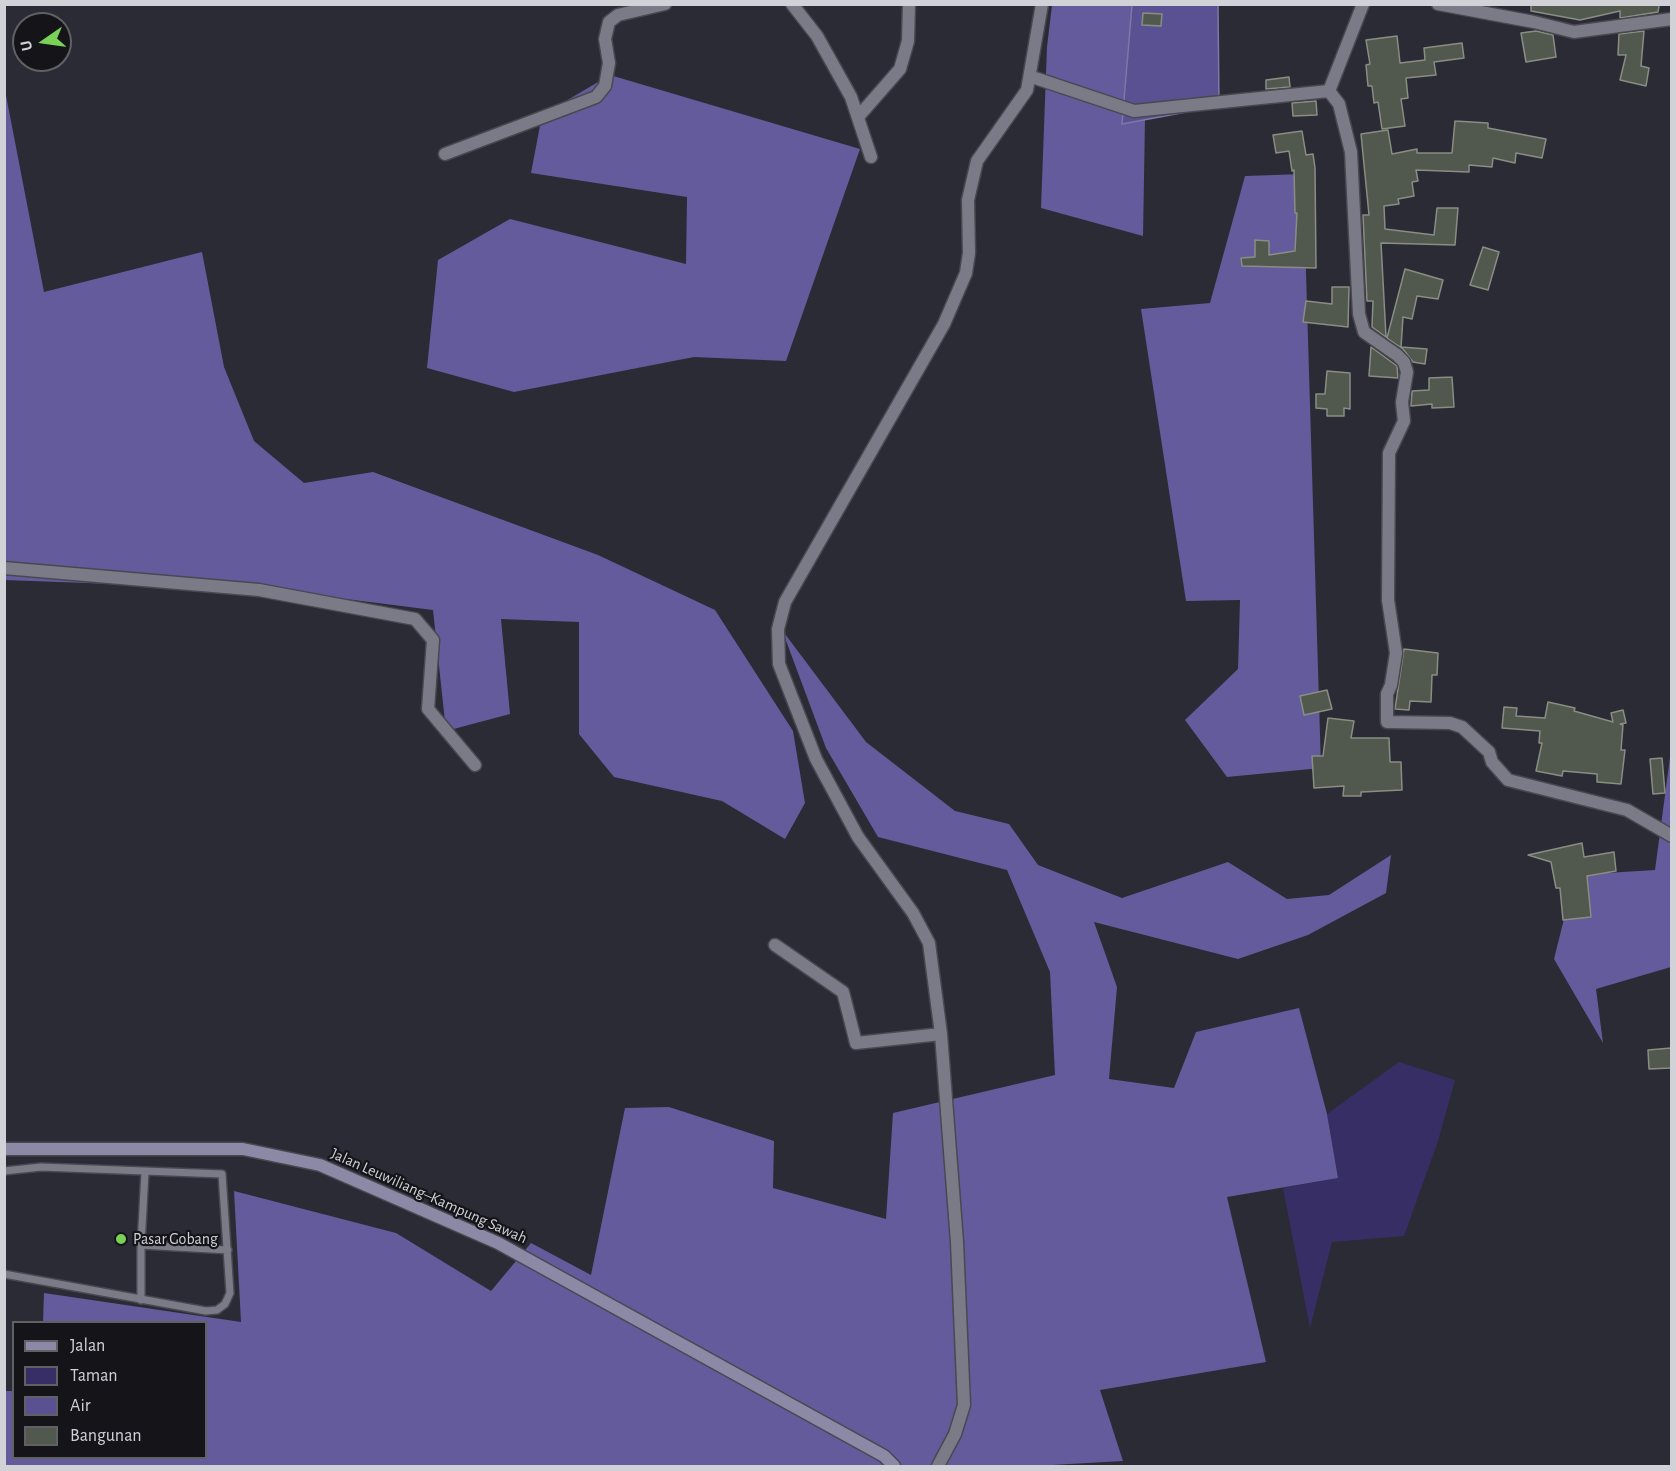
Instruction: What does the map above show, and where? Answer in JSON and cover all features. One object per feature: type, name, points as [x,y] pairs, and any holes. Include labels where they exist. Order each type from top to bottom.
[{"type":"main road","name":"Jalan Leuwiliang–Kampung Sawah","points":[[4,1149],[243,1149],[320,1165],[498,1242],[884,1456],[894,1467]]},
{"type":"street","points":[[445,154],[596,97],[605,86],[609,63],[604,39],[609,22],[618,15],[665,4]]},
{"type":"street","points":[[792,4],[817,36],[851,97],[871,157]]},
{"type":"street","points":[[858,117],[900,69],[908,41],[909,4]]},
{"type":"street","points":[[938,1467],[955,1434],[964,1405],[957,1242],[941,1034],[929,943],[914,913],[858,837],[816,759],[779,664],[778,629],[785,602],[944,324],[966,273],[969,254],[968,200],[977,161],[1027,90],[1032,77],[1042,4]]},
{"type":"street","points":[[1329,91],[1363,4]]},
{"type":"street","points":[[1438,4],[1534,21],[1574,32],[1671,19]]},
{"type":"street","points":[[1032,77],[1134,111],[1329,91]]},
{"type":"street","points":[[1329,91],[1339,104],[1351,152],[1359,314],[1364,332],[1397,355],[1404,362],[1407,372],[1402,402],[1404,421],[1389,453],[1388,600],[1396,653],[1391,685],[1387,694],[1387,722],[1450,723],[1462,727],[1489,752],[1492,762],[1508,780],[1626,810],[1671,836]]},
{"type":"street","points":[[4,568],[259,590],[415,619],[433,640],[428,709],[475,765]]},
{"type":"street","points":[[775,945],[843,992],[856,1043],[941,1034]]},
{"type":"lane","points":[[4,1172],[41,1167],[222,1174],[230,1293],[225,1305],[217,1310],[206,1311],[4,1274]]},
{"type":"lane","points":[[141,1300],[145,1172]]},
{"type":"lane","points":[[141,1245],[228,1250]]},
{"type":"green space","points":[[1399,1062],[1455,1080],[1438,1141],[1404,1236],[1332,1242],[1310,1328],[1283,1188],[1338,1178],[1327,1114]]},
{"type":"shaded area","points":[[1052,5],[1132,5],[1122,123],[1145,119],[1143,236],[1041,208],[1047,47]]},
{"type":"shaded area","points":[[610,75],[860,149],[786,361],[694,357],[514,392],[427,368],[438,260],[510,219],[686,264],[687,197],[531,173],[542,115]]},
{"type":"shaded area","points":[[4,85],[44,292],[202,252],[224,367],[254,441],[304,483],[373,472],[598,555],[715,610],[793,731],[805,803],[785,839],[722,801],[614,777],[579,734],[579,622],[501,619],[510,714],[446,731],[433,610],[274,590],[5,580]]},
{"type":"shaded area","points":[[1303,174],[1321,768],[1227,777],[1185,720],[1238,669],[1240,600],[1186,601],[1141,309],[1210,303],[1245,176]]},
{"type":"shaded area","points":[[782,630],[866,742],[955,811],[1009,824],[1038,865],[1122,898],[1228,862],[1287,899],[1329,895],[1391,855],[1386,893],[1308,935],[1238,959],[1094,922],[1117,987],[1109,1079],[1174,1088],[1196,1032],[1299,1008],[1327,1114],[1338,1178],[1227,1197],[1266,1362],[1100,1390],[1123,1461],[1034,1466],[5,1466],[4,1391],[12,1391],[12,1459],[207,1459],[207,1321],[43,1321],[44,1293],[241,1322],[234,1191],[396,1233],[491,1291],[531,1243],[591,1275],[625,1108],[669,1107],[774,1141],[773,1188],[886,1219],[893,1113],[1055,1075],[1050,972],[1007,870],[878,837],[826,748]]},
{"type":"shaded area","points":[[1671,750],[1671,967],[1596,989],[1603,1043],[1554,959],[1575,875],[1655,870]]},
{"type":"water","points":[[1132,5],[1218,5],[1219,106],[1122,124]]},
{"type":"building","points":[[1531,4],[1658,4],[1659,6],[1658,12],[1620,18],[1620,11],[1580,20],[1531,11]]},
{"type":"building","points":[[1143,13],[1162,14],[1161,26],[1142,25]]},
{"type":"building","points":[[1536,31],[1553,35],[1556,57],[1526,62],[1521,33]]},
{"type":"building","points":[[1644,31],[1641,66],[1649,68],[1646,86],[1620,80],[1626,55],[1618,55],[1619,34]]},
{"type":"building","points":[[1397,36],[1400,63],[1425,60],[1424,48],[1462,43],[1464,58],[1434,62],[1436,75],[1406,78],[1408,98],[1401,99],[1405,126],[1382,129],[1378,102],[1374,103],[1372,86],[1368,86],[1366,65],[1370,64],[1366,40]]},
{"type":"building","points":[[1289,77],[1290,87],[1266,89],[1266,80]]},
{"type":"building","points":[[1316,101],[1317,115],[1293,116],[1292,103]]},
{"type":"building","points":[[1455,121],[1488,123],[1488,128],[1546,139],[1542,158],[1516,153],[1515,163],[1493,158],[1492,167],[1469,165],[1469,172],[1416,170],[1418,181],[1412,182],[1414,196],[1398,199],[1399,204],[1384,206],[1385,229],[1434,235],[1437,208],[1458,208],[1455,245],[1381,243],[1386,337],[1372,327],[1373,301],[1367,301],[1363,215],[1369,215],[1361,134],[1388,130],[1392,154],[1417,149],[1417,153],[1452,153]]},
{"type":"building","points":[[1302,131],[1306,155],[1313,154],[1315,168],[1316,268],[1242,266],[1241,258],[1255,257],[1255,240],[1269,241],[1269,255],[1295,251],[1297,213],[1295,213],[1294,170],[1292,171],[1289,151],[1276,153],[1273,135]]},
{"type":"building","points":[[1483,247],[1499,252],[1488,290],[1470,285]]},
{"type":"building","points":[[1405,269],[1443,280],[1438,299],[1417,296],[1412,319],[1403,317],[1401,347],[1427,349],[1425,364],[1413,362],[1403,349],[1387,338]]},
{"type":"building","points":[[1332,287],[1349,287],[1348,327],[1303,322],[1306,301],[1332,304]]},
{"type":"building","points":[[1371,347],[1397,366],[1398,378],[1369,376]]},
{"type":"building","points":[[1327,371],[1350,373],[1350,409],[1344,408],[1344,416],[1327,416],[1327,409],[1316,408],[1316,394],[1325,394]]},
{"type":"building","points":[[1452,377],[1454,407],[1432,408],[1432,404],[1411,406],[1412,391],[1429,390],[1429,378]]},
{"type":"building","points":[[1404,649],[1438,653],[1437,675],[1432,675],[1431,702],[1410,701],[1409,710],[1395,709]]},
{"type":"building","points":[[1327,690],[1332,709],[1304,715],[1300,696]]},
{"type":"building","points":[[1548,702],[1575,708],[1574,711],[1613,722],[1611,713],[1623,710],[1626,723],[1620,724],[1623,725],[1621,750],[1625,750],[1621,784],[1597,782],[1597,774],[1563,771],[1562,776],[1536,771],[1542,743],[1539,743],[1540,731],[1502,728],[1504,707],[1517,708],[1516,716],[1545,718]]},
{"type":"building","points":[[1328,718],[1354,721],[1351,738],[1389,738],[1390,762],[1401,762],[1402,790],[1361,792],[1361,796],[1343,796],[1344,786],[1314,788],[1312,756],[1323,756]]},
{"type":"building","points":[[1662,758],[1665,793],[1653,794],[1650,759]]},
{"type":"building","points":[[1582,843],[1584,857],[1614,852],[1616,871],[1587,876],[1591,917],[1563,920],[1560,888],[1556,888],[1551,862],[1528,855]]},
{"type":"building","points":[[1671,1048],[1671,1068],[1649,1069],[1648,1050]]},
{"type":"place","name":"Pasar Gobang","points":[[121,1239]]}]
